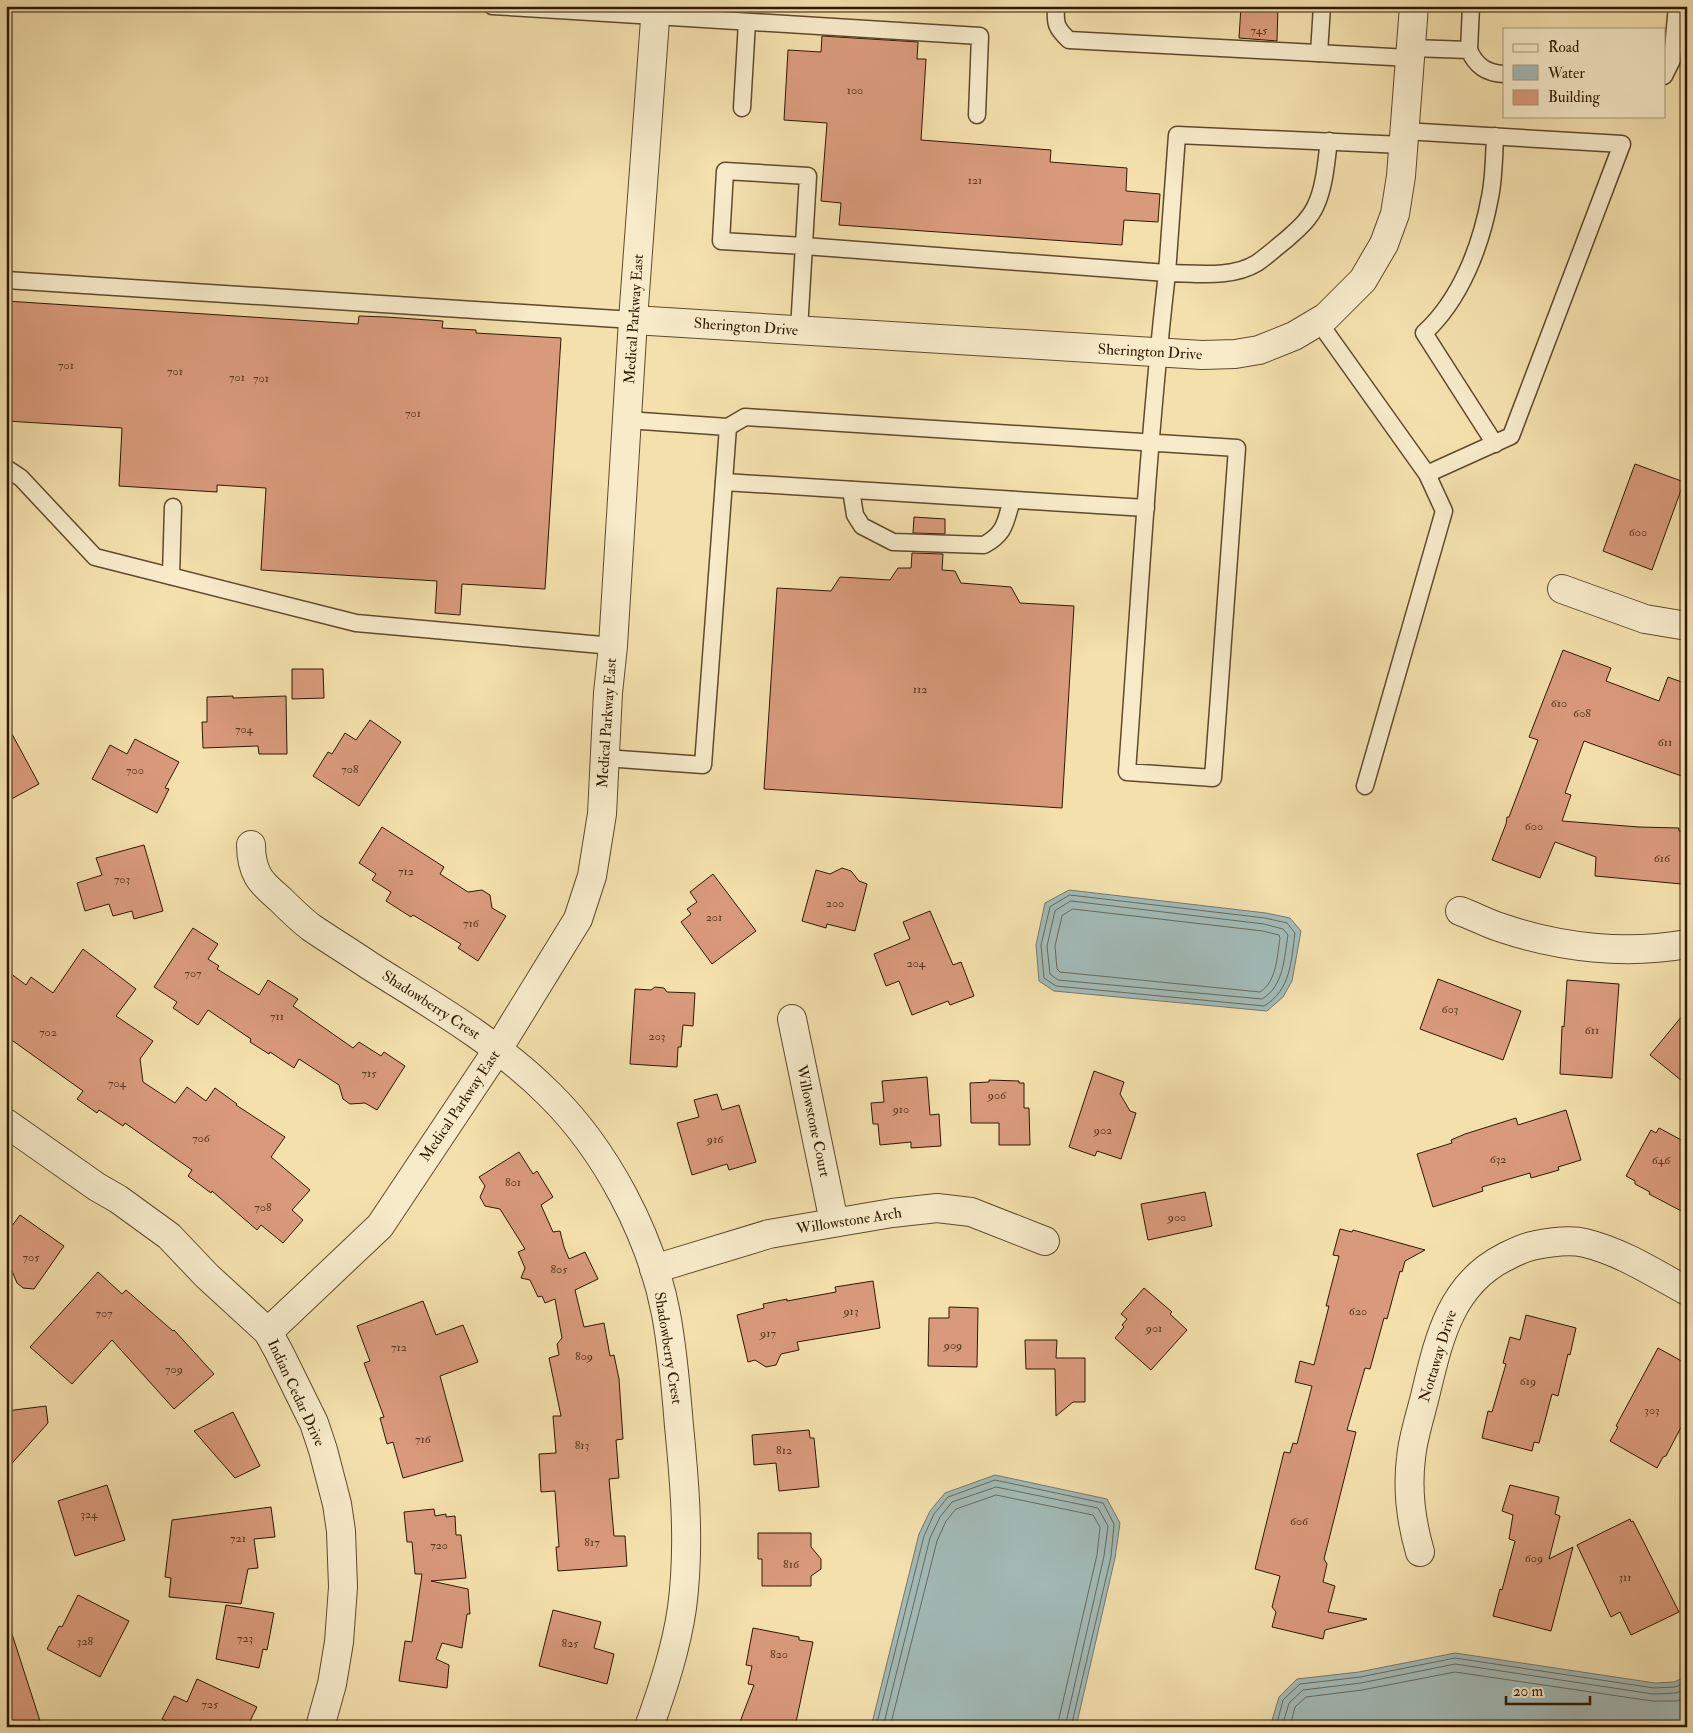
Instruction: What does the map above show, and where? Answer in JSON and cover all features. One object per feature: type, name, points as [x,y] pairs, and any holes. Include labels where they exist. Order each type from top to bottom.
[{"type":"street","name":"Sherington Drive","points":[[633,320],[1202,355],[1235,354],[1259,350],[1294,336],[1326,317],[1362,280],[1384,244],[1395,214],[1404,138],[1414,6]]},
{"type":"street","name":"Medical Parkway East","points":[[268,1332],[380,1226],[498,1049],[578,919],[592,876],[602,814],[608,693],[613,646],[633,320],[655,12]]},
{"type":"street","points":[[1562,589],[1645,619],[1687,626]]},
{"type":"street","name":"Shadowberry Crest","points":[[251,845],[251,853],[257,875],[266,887],[312,928],[498,1049],[549,1094],[583,1133],[608,1168],[639,1228],[654,1269],[666,1313],[674,1370],[683,1471],[686,1551],[682,1607],[676,1640],[649,1727]]},
{"type":"street","points":[[1460,910],[1502,928],[1554,942],[1604,949],[1631,950],[1687,944]]},
{"type":"street","name":"Willowstone Court","points":[[792,1019],[834,1222]]},
{"type":"street","name":"Indian Cedar Drive","points":[[6,1122],[169,1236],[207,1276],[268,1332],[314,1423],[337,1504],[342,1587],[339,1642],[332,1684],[320,1727]]},
{"type":"street","name":"Willowstone Arch","points":[[654,1269],[769,1234],[892,1213],[937,1208],[971,1212],[1045,1241]]},
{"type":"street","name":"Nottaway Drive","points":[[1420,1552],[1413,1529],[1409,1492],[1411,1457],[1430,1375],[1447,1317],[1459,1297],[1474,1278],[1493,1263],[1525,1247],[1549,1242],[1573,1241],[1585,1243],[1629,1259],[1687,1292]]},
{"type":"lane","points":[[492,6],[655,12],[747,22],[980,36],[977,116]]},
{"type":"lane","points":[[1056,6],[1058,30],[1069,40],[1320,53],[1410,53],[1468,50]]},
{"type":"lane","points":[[1320,53],[1322,6]]},
{"type":"lane","points":[[1471,6],[1468,50],[1474,61],[1484,69],[1496,74],[1503,74]]},
{"type":"lane","points":[[1666,72],[1672,60],[1677,6]]},
{"type":"lane","points":[[742,108],[747,22]]},
{"type":"lane","points":[[627,420],[728,427],[745,418],[1151,442],[1237,448],[1213,778],[1127,772],[1146,508],[1151,442],[1158,352],[1167,273],[1177,135],[1328,141],[1495,136],[1622,144],[1511,436],[1427,474]]},
{"type":"lane","points":[[1495,136],[1490,197],[1474,256],[1460,286],[1434,324],[1424,333],[1495,444]]},
{"type":"lane","points":[[799,330],[804,246],[808,176],[725,171],[720,242],[804,246],[1167,273],[1217,274],[1236,271],[1256,264],[1302,226],[1316,206],[1322,186],[1328,141]]},
{"type":"lane","points":[[6,280],[633,320]]},
{"type":"lane","points":[[1318,321],[1427,474],[1444,511],[1365,786]]},
{"type":"lane","points":[[605,758],[703,765],[728,427]]},
{"type":"lane","points":[[6,468],[21,478],[95,557],[356,623],[613,646]]},
{"type":"lane","points":[[724,482],[1146,508]]},
{"type":"lane","points":[[851,490],[854,515],[862,526],[893,542],[984,545],[997,538],[1005,524],[1012,500]]},
{"type":"lane","points":[[171,576],[173,507]]},
{"type":"water","points":[[1069,890],[1266,913],[1290,918],[1301,931],[1292,981],[1283,997],[1267,1011],[1054,991],[1039,981],[1036,945],[1045,903]]},
{"type":"water","points":[[995,1475],[1107,1499],[1120,1523],[1115,1558],[1076,1727],[871,1727],[919,1534],[930,1511],[945,1493]]},
{"type":"water","points":[[1455,1653],[1655,1683],[1674,1682],[1687,1676],[1687,1727],[1270,1727],[1279,1697],[1297,1679],[1359,1672]]},
{"type":"building","points":[[1241,6],[1278,6],[1277,41],[1239,38]]},
{"type":"building","points":[[822,36],[918,42],[917,59],[926,59],[921,140],[1051,150],[1050,162],[1127,168],[1126,191],[1160,194],[1158,222],[1124,220],[1122,245],[839,225],[841,203],[821,201],[827,123],[784,120],[788,50],[821,52]]},
{"type":"building","points":[[6,301],[358,324],[359,316],[386,317],[443,321],[442,328],[476,330],[476,333],[561,338],[545,589],[462,584],[460,615],[435,613],[437,581],[261,570],[266,488],[217,485],[217,492],[119,486],[122,428],[6,421]]},
{"type":"building","points":[[1635,464],[1684,482],[1652,570],[1603,551]]},
{"type":"building","points":[[914,517],[945,519],[945,534],[913,533]]},
{"type":"building","points":[[912,553],[943,554],[942,570],[955,571],[961,583],[1011,587],[1020,603],[1074,606],[1062,808],[764,789],[777,588],[831,591],[840,577],[890,580],[898,568],[911,568]]},
{"type":"building","points":[[1563,650],[1611,668],[1606,681],[1659,701],[1668,677],[1687,684],[1687,778],[1584,741],[1565,793],[1571,795],[1562,821],[1679,828],[1679,831],[1687,831],[1682,884],[1595,876],[1596,857],[1555,842],[1540,878],[1492,860],[1538,740],[1529,737]]},
{"type":"building","points":[[292,669],[323,669],[324,698],[292,699]]},
{"type":"building","points":[[233,696],[233,698],[286,696],[287,754],[259,754],[258,746],[203,748],[202,722],[207,722],[207,697]]},
{"type":"building","points":[[370,720],[401,742],[359,806],[313,776],[328,752],[332,754],[345,733],[356,740]]},
{"type":"building","points":[[6,723],[39,784],[6,802]]},
{"type":"building","points":[[135,739],[179,762],[165,788],[169,789],[157,813],[92,779],[110,745],[127,754]]},
{"type":"building","points":[[382,827],[444,867],[440,874],[468,892],[482,890],[490,895],[492,908],[506,916],[478,961],[458,948],[461,944],[386,901],[391,892],[372,880],[376,874],[359,863]]},
{"type":"building","points":[[144,845],[163,911],[134,919],[132,911],[113,916],[109,904],[85,911],[77,883],[102,875],[96,858]]},
{"type":"building","points":[[842,868],[851,871],[859,881],[867,884],[855,931],[827,924],[826,928],[802,921],[816,870],[830,874]]},
{"type":"building","points":[[713,874],[756,931],[712,964],[681,922],[691,914],[687,909],[697,902],[690,892]]},
{"type":"building","points":[[930,911],[953,965],[961,962],[974,996],[950,1005],[948,1001],[912,1015],[899,981],[886,986],[874,954],[910,939],[903,922]]},
{"type":"building","points":[[193,928],[218,944],[208,959],[219,966],[217,969],[259,995],[268,980],[298,999],[293,1006],[353,1048],[359,1042],[381,1056],[384,1052],[405,1066],[377,1110],[365,1103],[350,1104],[343,1099],[339,1085],[299,1059],[294,1068],[270,1052],[269,1054],[250,1042],[251,1039],[208,1010],[198,1025],[173,1008],[177,1002],[154,987]]},
{"type":"building","points":[[83,949],[136,989],[116,1016],[153,1041],[140,1059],[143,1082],[175,1103],[187,1087],[206,1101],[215,1088],[236,1105],[285,1137],[271,1157],[310,1190],[292,1210],[303,1220],[283,1243],[261,1225],[257,1230],[212,1191],[211,1193],[188,1176],[192,1170],[125,1123],[123,1126],[99,1110],[97,1113],[77,1099],[83,1091],[6,1036],[6,970],[26,985],[31,977],[53,993]]},
{"type":"building","points":[[1438,979],[1521,1011],[1503,1060],[1420,1029]]},
{"type":"building","points":[[1567,980],[1619,984],[1612,1078],[1560,1074],[1562,1026],[1564,1027]]},
{"type":"building","points":[[655,987],[664,988],[667,992],[695,993],[693,1026],[683,1025],[681,1047],[678,1047],[677,1067],[630,1064],[635,989],[651,990]]},
{"type":"building","points":[[1687,1010],[1687,1085],[1650,1055]]},
{"type":"building","points":[[1094,1071],[1124,1082],[1120,1094],[1130,1111],[1136,1113],[1121,1159],[1097,1151],[1095,1156],[1069,1147]]},
{"type":"building","points":[[927,1077],[930,1115],[939,1114],[941,1146],[911,1148],[911,1142],[880,1145],[878,1124],[873,1124],[871,1103],[884,1102],[882,1081]]},
{"type":"building","points":[[989,1080],[1019,1081],[1019,1083],[1024,1083],[1024,1108],[1029,1108],[1030,1145],[999,1145],[999,1123],[971,1123],[970,1083],[989,1082]]},
{"type":"building","points":[[717,1094],[722,1110],[739,1105],[756,1162],[729,1170],[727,1164],[692,1175],[677,1123],[699,1117],[694,1100]]},
{"type":"building","points":[[1566,1110],[1581,1160],[1558,1167],[1559,1170],[1531,1178],[1530,1173],[1482,1187],[1483,1191],[1433,1207],[1417,1154],[1452,1143],[1451,1140],[1465,1134],[1516,1118],[1518,1125]]},
{"type":"building","points":[[1659,1128],[1687,1143],[1687,1214],[1649,1194],[1650,1192],[1635,1184],[1635,1181],[1626,1176],[1651,1130],[1656,1133]]},
{"type":"building","points":[[519,1152],[533,1174],[537,1171],[553,1197],[541,1205],[553,1232],[560,1231],[569,1259],[585,1252],[598,1279],[575,1290],[584,1327],[604,1323],[610,1356],[614,1355],[619,1379],[623,1439],[616,1440],[619,1478],[609,1479],[614,1536],[625,1536],[627,1566],[558,1571],[556,1547],[559,1547],[555,1491],[541,1492],[539,1454],[556,1453],[553,1416],[561,1416],[549,1358],[559,1355],[557,1344],[562,1338],[555,1299],[545,1303],[542,1296],[538,1297],[530,1280],[521,1278],[525,1268],[518,1252],[525,1249],[500,1209],[485,1206],[480,1197],[485,1186],[479,1177]]},
{"type":"building","points":[[1205,1192],[1212,1226],[1148,1240],[1141,1204]]},
{"type":"building","points":[[20,1215],[64,1246],[34,1289],[23,1288],[17,1283],[12,1271],[6,1267],[6,1234]]},
{"type":"building","points":[[1340,1229],[1352,1232],[1353,1230],[1425,1250],[1405,1261],[1402,1272],[1400,1271],[1387,1319],[1384,1318],[1370,1369],[1365,1368],[1347,1430],[1356,1432],[1324,1559],[1327,1564],[1323,1582],[1335,1586],[1328,1612],[1367,1619],[1325,1630],[1323,1639],[1272,1627],[1276,1612],[1272,1607],[1280,1576],[1255,1569],[1284,1452],[1290,1453],[1293,1443],[1297,1444],[1312,1386],[1295,1382],[1300,1361],[1314,1365],[1339,1256],[1333,1255]]},
{"type":"building","points":[[98,1272],[122,1294],[126,1290],[174,1330],[214,1374],[174,1409],[112,1340],[72,1384],[30,1347]]},
{"type":"building","points":[[873,1281],[880,1328],[797,1342],[799,1350],[781,1354],[776,1365],[766,1367],[755,1360],[748,1362],[737,1315],[764,1308],[763,1304],[836,1292],[835,1287]]},
{"type":"building","points":[[1144,1288],[1172,1312],[1170,1314],[1187,1330],[1151,1370],[1115,1338],[1124,1327],[1122,1325],[1127,1319],[1121,1314]]},
{"type":"building","points":[[423,1301],[436,1335],[463,1325],[478,1362],[440,1376],[463,1461],[403,1478],[393,1442],[387,1444],[380,1418],[384,1417],[364,1363],[370,1361],[357,1326]]},
{"type":"building","points":[[949,1307],[978,1308],[977,1367],[928,1366],[929,1318],[949,1318]]},
{"type":"building","points":[[1526,1315],[1576,1328],[1558,1396],[1552,1394],[1539,1443],[1534,1442],[1532,1451],[1482,1438],[1488,1411],[1492,1412],[1506,1364],[1503,1363],[1510,1337],[1520,1340]]},
{"type":"building","points":[[1025,1340],[1057,1340],[1056,1358],[1085,1358],[1085,1402],[1073,1402],[1056,1416],[1055,1369],[1026,1369]]},
{"type":"building","points":[[1658,1348],[1687,1364],[1687,1416],[1666,1456],[1663,1457],[1657,1468],[1610,1441],[1618,1427],[1616,1426]]},
{"type":"building","points":[[46,1406],[48,1423],[6,1470],[6,1411]]},
{"type":"building","points":[[233,1412],[260,1466],[235,1478],[194,1431]]},
{"type":"building","points":[[809,1430],[810,1438],[814,1438],[819,1487],[779,1491],[776,1463],[754,1465],[752,1435]]},
{"type":"building","points":[[107,1485],[125,1540],[75,1556],[58,1501]]},
{"type":"building","points":[[1510,1485],[1559,1497],[1555,1514],[1560,1516],[1549,1559],[1573,1547],[1551,1631],[1493,1616],[1515,1541],[1509,1539],[1513,1515],[1502,1511]]},
{"type":"building","points":[[271,1507],[275,1537],[254,1539],[258,1568],[248,1569],[241,1604],[169,1597],[171,1578],[165,1577],[172,1520]]},
{"type":"building","points":[[434,1509],[435,1516],[446,1514],[446,1517],[455,1516],[456,1535],[461,1535],[466,1578],[431,1581],[468,1589],[470,1614],[467,1614],[462,1648],[442,1643],[436,1659],[449,1665],[447,1688],[399,1681],[405,1641],[412,1642],[422,1574],[415,1574],[412,1542],[407,1542],[404,1512]]},
{"type":"building","points":[[1630,1519],[1631,1522],[1633,1521],[1679,1612],[1631,1635],[1620,1612],[1611,1617],[1577,1545]]},
{"type":"building","points":[[758,1533],[811,1533],[811,1547],[821,1559],[821,1569],[811,1576],[811,1586],[762,1586],[762,1559],[758,1559]]},
{"type":"building","points":[[78,1595],[129,1621],[100,1677],[47,1649],[59,1626],[62,1627]]},
{"type":"building","points":[[226,1605],[274,1613],[267,1650],[263,1649],[259,1668],[216,1659]]},
{"type":"building","points":[[553,1610],[601,1622],[594,1648],[614,1654],[607,1684],[539,1666]]},
{"type":"building","points":[[753,1628],[799,1637],[799,1640],[813,1642],[795,1727],[738,1727],[754,1685],[748,1684],[752,1666],[746,1665]]},
{"type":"building","points":[[11,1631],[42,1727],[6,1727],[6,1632]]},
{"type":"building","points":[[197,1679],[257,1707],[247,1727],[178,1727],[162,1719],[174,1696],[187,1702]]}]
